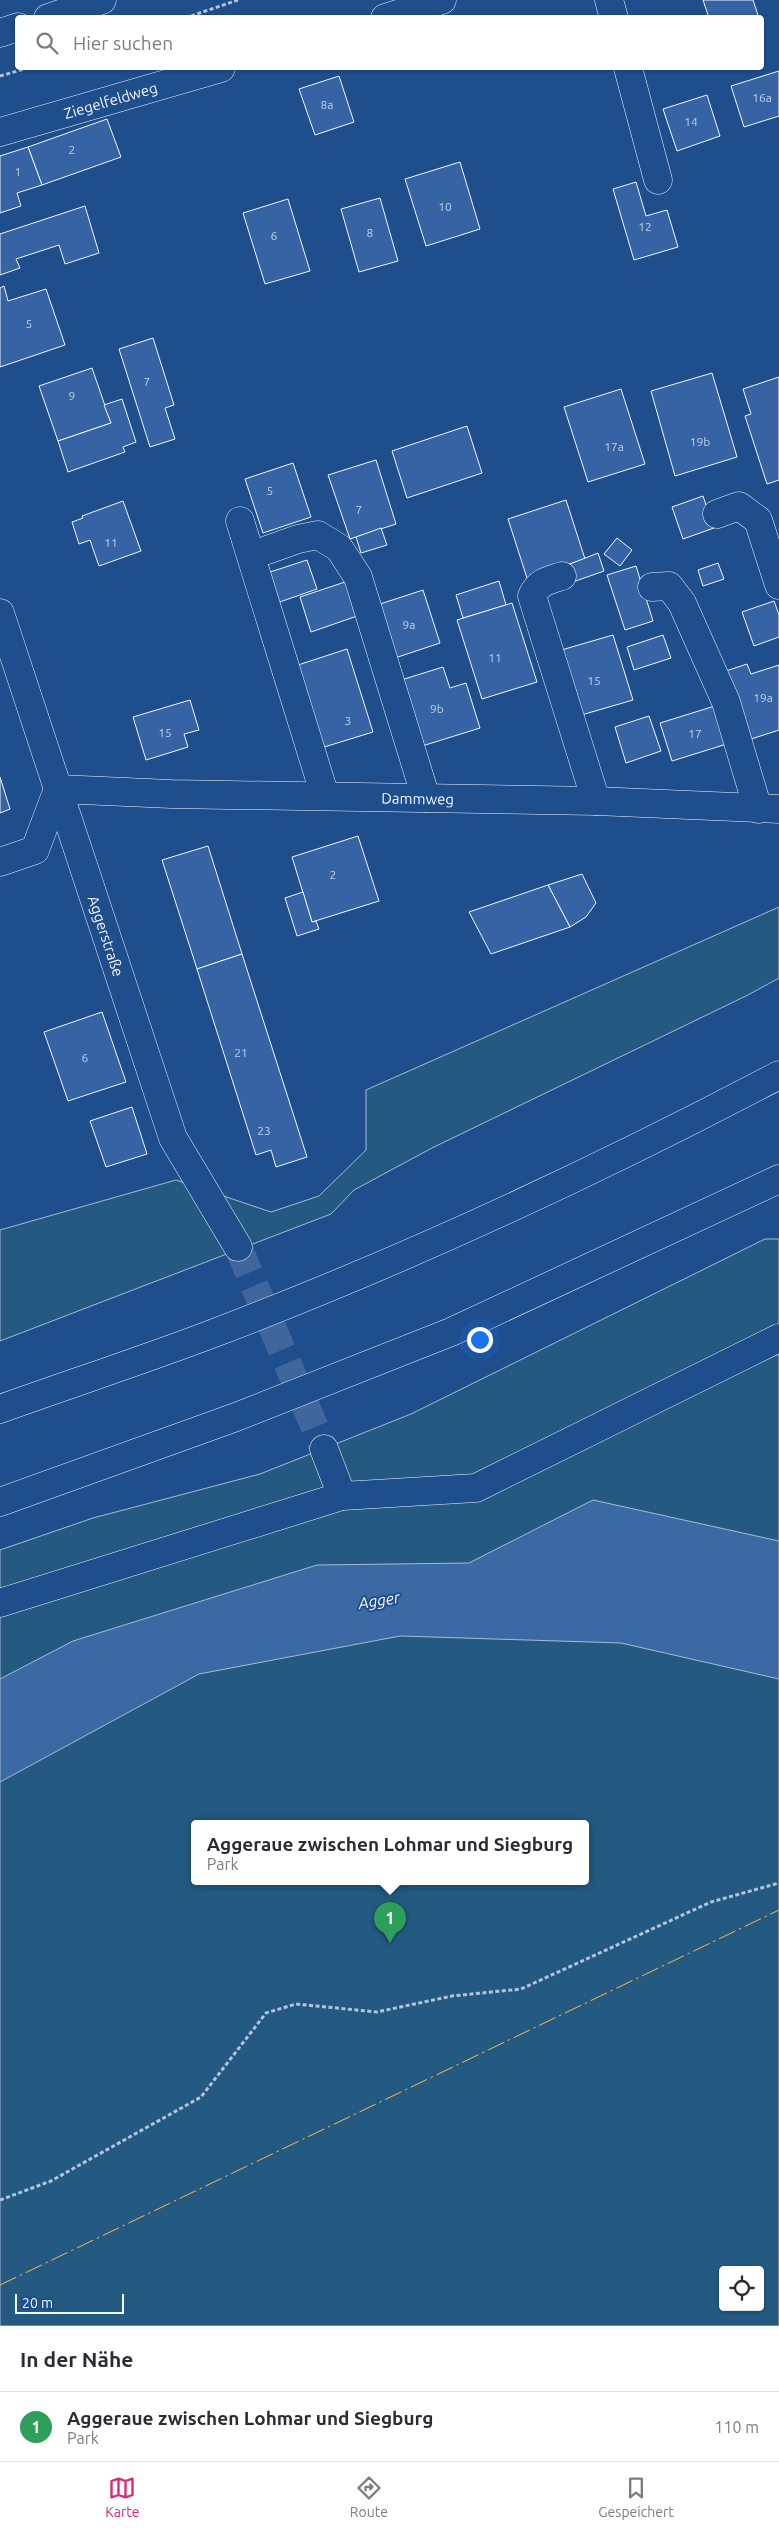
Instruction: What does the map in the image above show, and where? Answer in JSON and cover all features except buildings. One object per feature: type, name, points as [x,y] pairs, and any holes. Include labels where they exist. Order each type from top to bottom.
[{"type":"main road","points":[[57,15],[102,0]]},
{"type":"main road","points":[[394,15],[442,0]]},
{"type":"main road","points":[[609,0],[613,15]]},
{"type":"main road","points":[[0,33],[15,28]]},
{"type":"main road","name":"Ziegelfeldweg","points":[[0,132],[214,70]]},
{"type":"main road","points":[[629,70],[658,180]]},
{"type":"main road","points":[[717,514],[739,506],[758,520],[779,585]]},
{"type":"main road","points":[[240,521],[325,796]]},
{"type":"main road","points":[[267,550],[298,539],[318,535],[339,548],[358,577],[426,798]]},
{"type":"main road","points":[[562,576],[543,582],[535,588],[532,596],[596,801]]},
{"type":"main road","points":[[652,586],[670,586],[682,603],[726,702],[768,809]]},
{"type":"main road","name":"Aggerstraße","points":[[0,613],[173,1138],[238,1247]]},
{"type":"main road","points":[[0,862],[35,850],[58,789]]},
{"type":"main road","name":"Dammweg","points":[[58,789],[596,801],[768,809]]},
{"type":"main road","points":[[0,1409],[209,1335],[416,1251],[562,1184],[779,1075]]},
{"type":"main road","points":[[0,1502],[236,1417],[451,1332],[779,1178]]},
{"type":"main road","points":[[0,1603],[342,1496],[476,1488],[779,1338]]},
{"type":"main road","points":[[324,1449],[342,1496]]},
{"type":"path","points":[[194,15],[238,0]]},
{"type":"path","points":[[0,76],[21,70]]},
{"type":"path","points":[[0,2200],[52,2181],[201,2097],[266,2013],[296,2004],[377,2012],[452,1996],[521,1989],[711,1902],[779,1883]]},
{"type":"shaded area","points":[[779,907],[779,978],[748,995],[432,1148],[354,1190],[331,1214],[0,1341],[0,1230],[176,1180],[271,1212],[319,1196],[366,1150],[366,1090]]},
{"type":"shaded area","points":[[765,1239],[779,1239],[779,2326],[0,2326],[0,1550],[93,1518],[260,1474],[411,1414]]},
{"type":"water","name":"Agger","points":[[593,1500],[779,1541],[779,1679],[621,1643],[400,1636],[199,1674],[0,1782],[0,1679],[73,1641],[317,1565],[469,1563]]},
{"type":"tunnel","points":[[238,1247],[324,1449]]},
{"type":"power","points":[[0,2285],[779,1910]]},
{"type":"place","name":"Aggeraue zwischen Lohmar und Siegburg","points":[[390,1943]]}]
